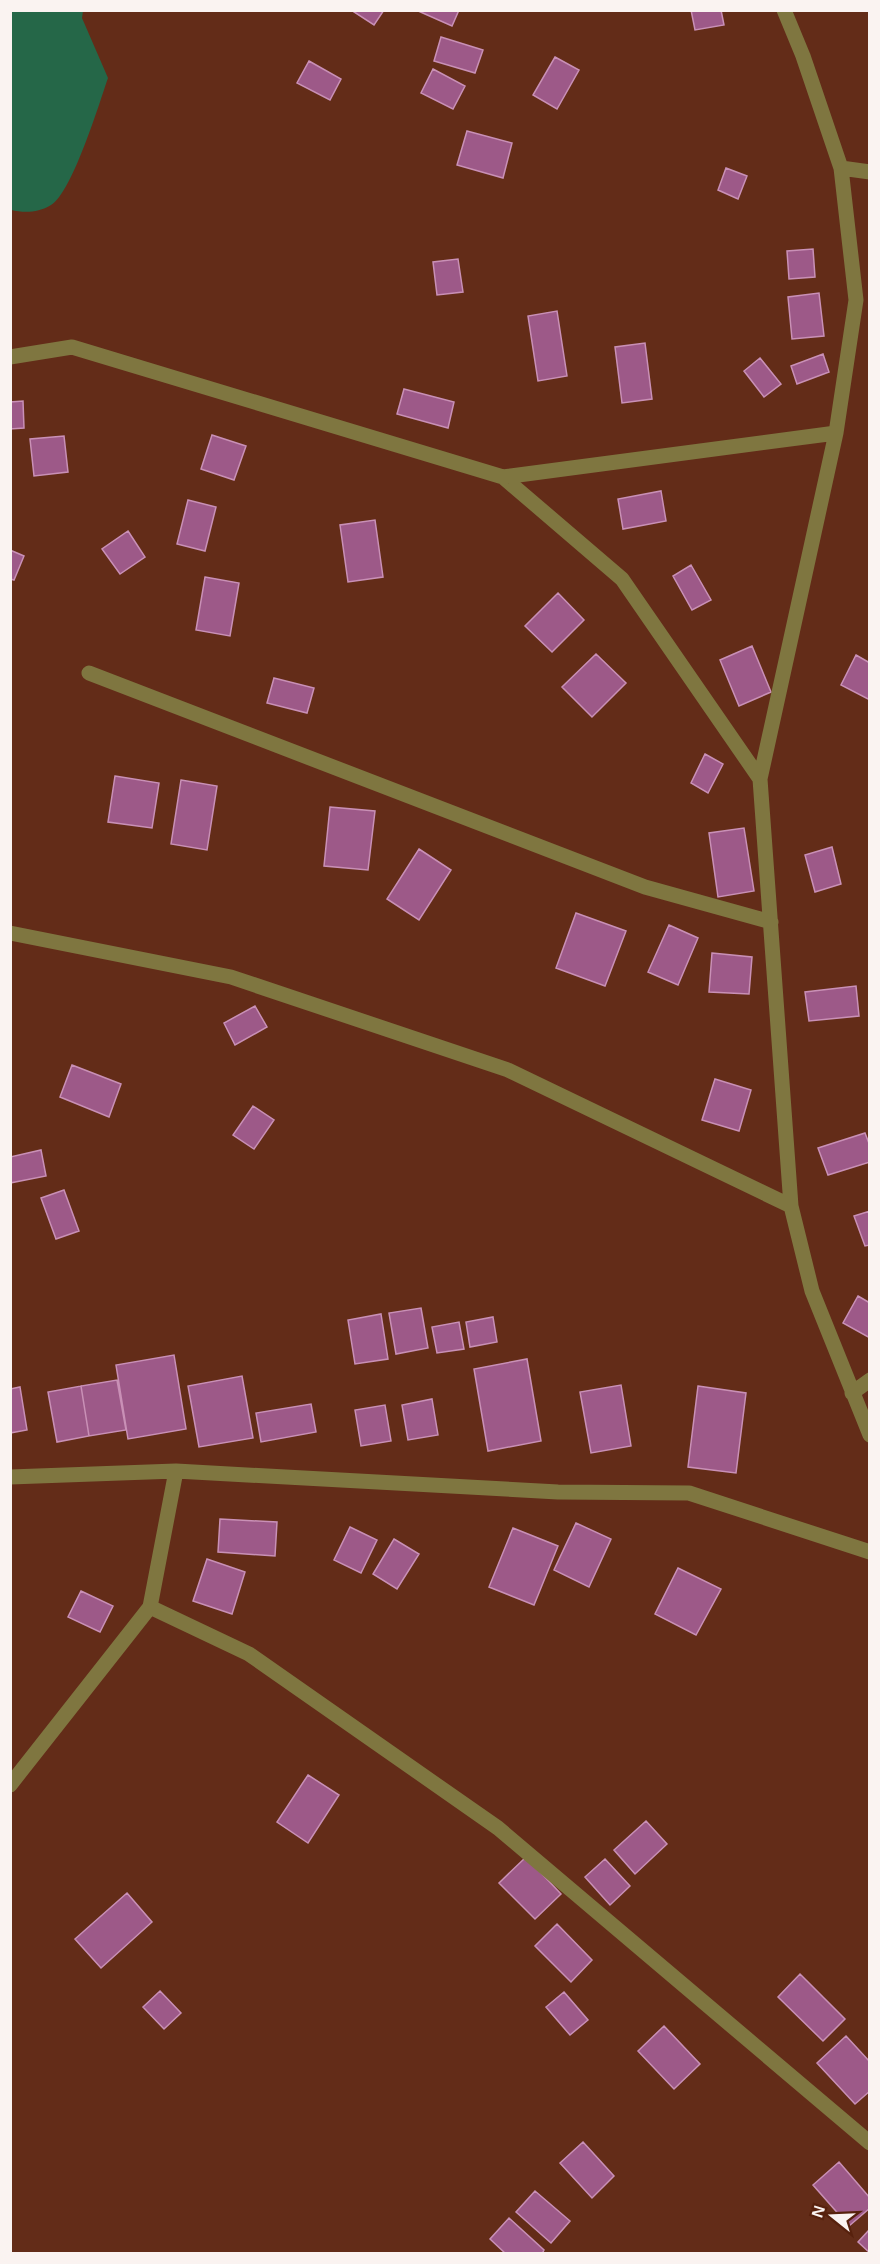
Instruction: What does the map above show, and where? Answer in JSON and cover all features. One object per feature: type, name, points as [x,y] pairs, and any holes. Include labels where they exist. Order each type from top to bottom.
[{"type":"street","points":[[784,10],[803,56],[841,168],[856,300],[836,433],[760,779],[791,1206],[812,1291],[870,1435]]},
{"type":"street","points":[[841,168],[870,172]]},
{"type":"street","points":[[10,357],[72,347],[503,477],[622,579],[760,779]]},
{"type":"street","points":[[503,477],[836,433]]},
{"type":"street","points":[[89,673],[645,887],[771,922]]},
{"type":"street","points":[[10,933],[231,977],[508,1070],[791,1206]]},
{"type":"street","points":[[852,1393],[870,1380]]},
{"type":"street","points":[[10,1785],[150,1607],[176,1471]]},
{"type":"street","points":[[10,1477],[176,1471],[558,1492],[689,1493],[870,1552]]},
{"type":"street","points":[[150,1607],[249,1654],[498,1828],[870,2143]]},
{"type":"green space","points":[[11,10],[83,11],[82,18],[108,78],[84,147],[68,184],[51,205],[31,212],[11,210]]},
{"type":"building","points":[[351,10],[384,10],[374,25]]},
{"type":"building","points":[[416,10],[459,10],[452,26]]},
{"type":"building","points":[[691,10],[721,10],[724,25],[695,30]]},
{"type":"building","points":[[441,37],[483,50],[475,73],[434,61]]},
{"type":"building","points":[[555,57],[579,70],[557,109],[533,95]]},
{"type":"building","points":[[309,61],[341,79],[330,100],[297,83]]},
{"type":"building","points":[[433,69],[465,86],[453,109],[421,93]]},
{"type":"building","points":[[467,131],[512,143],[503,178],[457,165]]},
{"type":"building","points":[[726,168],[747,176],[738,199],[718,190]]},
{"type":"building","points":[[813,249],[815,277],[789,279],[787,251]]},
{"type":"building","points":[[458,259],[463,292],[437,295],[433,262]]},
{"type":"building","points":[[819,293],[824,336],[792,339],[788,297]]},
{"type":"building","points":[[557,311],[567,376],[538,381],[528,316]]},
{"type":"building","points":[[645,343],[652,399],[622,403],[615,347]]},
{"type":"building","points":[[823,354],[829,372],[797,384],[791,366]]},
{"type":"building","points":[[760,358],[781,384],[764,397],[744,371]]},
{"type":"building","points":[[404,389],[454,402],[448,428],[397,414]]},
{"type":"building","points":[[23,401],[24,428],[10,429],[10,402]]},
{"type":"building","points":[[212,435],[246,446],[234,480],[201,469]]},
{"type":"building","points":[[64,436],[68,472],[34,476],[30,439]]},
{"type":"building","points":[[661,491],[666,521],[623,529],[618,499]]},
{"type":"building","points":[[188,500],[216,507],[205,551],[177,544]]},
{"type":"building","points":[[375,520],[383,577],[348,582],[340,525]]},
{"type":"building","points":[[128,531],[145,557],[120,574],[102,549]]},
{"type":"building","points":[[10,550],[24,556],[14,580],[10,579]]},
{"type":"building","points":[[691,565],[711,600],[692,610],[673,576]]},
{"type":"building","points":[[205,577],[239,583],[230,636],[196,630]]},
{"type":"building","points":[[558,593],[584,620],[552,652],[525,626]]},
{"type":"building","points":[[752,646],[771,692],[739,706],[720,660]]},
{"type":"building","points":[[596,654],[626,683],[592,717],[562,687]]},
{"type":"building","points":[[856,655],[870,663],[870,700],[841,685]]},
{"type":"building","points":[[274,678],[314,688],[307,713],[267,703]]},
{"type":"building","points":[[705,754],[723,764],[708,793],[691,783]]},
{"type":"building","points":[[115,776],[159,783],[152,828],[108,822]]},
{"type":"building","points":[[181,780],[217,786],[207,850],[171,844]]},
{"type":"building","points":[[330,807],[375,811],[368,870],[324,866]]},
{"type":"building","points":[[744,828],[754,891],[718,897],[709,833]]},
{"type":"building","points":[[832,847],[841,884],[815,892],[805,855]]},
{"type":"building","points":[[419,849],[451,870],[419,920],[387,899]]},
{"type":"building","points":[[576,913],[626,931],[605,986],[556,968]]},
{"type":"building","points":[[669,925],[698,938],[678,985],[648,972]]},
{"type":"building","points":[[712,953],[752,957],[749,994],[709,992]]},
{"type":"building","points":[[856,986],[859,1016],[809,1021],[805,992]]},
{"type":"building","points":[[255,1006],[267,1027],[235,1045],[224,1023]]},
{"type":"building","points":[[72,1065],[121,1084],[109,1117],[60,1097]]},
{"type":"building","points":[[715,1079],[751,1090],[739,1131],[702,1120]]},
{"type":"building","points":[[253,1106],[274,1120],[254,1149],[233,1135]]},
{"type":"building","points":[[865,1133],[870,1146],[870,1162],[828,1175],[818,1148]]},
{"type":"building","points":[[41,1150],[46,1176],[10,1183],[10,1157]]},
{"type":"building","points":[[64,1190],[79,1231],[56,1239],[41,1198]]},
{"type":"building","points":[[870,1211],[870,1245],[865,1246],[854,1216]]},
{"type":"building","points":[[858,1296],[870,1303],[870,1338],[843,1323]]},
{"type":"building","points":[[421,1308],[428,1348],[396,1354],[389,1313]]},
{"type":"building","points":[[381,1314],[388,1359],[355,1364],[348,1320]]},
{"type":"building","points":[[493,1317],[497,1342],[470,1347],[466,1322]]},
{"type":"building","points":[[459,1322],[464,1349],[437,1353],[432,1327]]},
{"type":"building","points":[[174,1355],[186,1429],[128,1439],[116,1365]]},
{"type":"building","points":[[527,1359],[541,1441],[488,1451],[474,1369]]},
{"type":"building","points":[[242,1376],[253,1438],[199,1447],[188,1386]]},
{"type":"building","points":[[117,1380],[126,1430],[89,1436],[81,1386]]},
{"type":"building","points":[[621,1385],[631,1446],[591,1453],[580,1392]]},
{"type":"building","points":[[81,1386],[89,1436],[57,1442],[48,1392]]},
{"type":"building","points":[[698,1386],[746,1393],[736,1473],[688,1467]]},
{"type":"building","points":[[20,1387],[27,1430],[10,1433],[10,1389]]},
{"type":"building","points":[[432,1399],[438,1435],[408,1440],[402,1405]]},
{"type":"building","points":[[311,1404],[316,1432],[261,1442],[256,1413]]},
{"type":"building","points":[[385,1405],[391,1441],[361,1446],[355,1410]]},
{"type":"building","points":[[220,1519],[277,1522],[275,1556],[218,1552]]},
{"type":"building","points":[[576,1523],[611,1539],[589,1587],[554,1570]]},
{"type":"building","points":[[350,1527],[377,1540],[361,1573],[334,1560]]},
{"type":"building","points":[[513,1528],[558,1546],[534,1605],[489,1587]]},
{"type":"building","points":[[394,1539],[419,1554],[397,1589],[373,1574]]},
{"type":"building","points":[[207,1559],[245,1572],[232,1614],[193,1601]]},
{"type":"building","points":[[678,1568],[721,1589],[696,1635],[655,1614]]},
{"type":"building","points":[[81,1591],[113,1606],[100,1632],[68,1617]]},
{"type":"building","points":[[308,1775],[339,1795],[308,1843],[277,1822]]},
{"type":"building","points":[[646,1821],[667,1844],[635,1874],[614,1850]]},
{"type":"building","points":[[526,1857],[561,1894],[535,1919],[499,1883]]},
{"type":"building","points":[[605,1859],[630,1886],[610,1905],[585,1877]]},
{"type":"building","points":[[127,1893],[152,1922],[101,1968],[75,1939]]},
{"type":"building","points":[[557,1924],[592,1960],[571,1982],[535,1946]]},
{"type":"building","points":[[800,1974],[845,2019],[823,2041],[778,1997]]},
{"type":"building","points":[[160,1991],[181,2013],[164,2029],[143,2007]]},
{"type":"building","points":[[564,1992],[588,2020],[570,2035],[546,2007]]},
{"type":"building","points":[[664,2026],[700,2064],[674,2089],[638,2051]]},
{"type":"building","points":[[846,2036],[870,2062],[870,2091],[855,2104],[817,2063]]},
{"type":"building","points":[[583,2142],[614,2176],[592,2198],[560,2163]]},
{"type":"building","points":[[839,2162],[870,2198],[870,2208],[849,2226],[813,2185]]},
{"type":"building","points":[[535,2191],[570,2221],[551,2243],[516,2212]]},
{"type":"building","points":[[509,2218],[544,2250],[542,2254],[506,2254],[490,2239]]},
{"type":"building","points":[[870,2229],[870,2253],[858,2242]]}]
